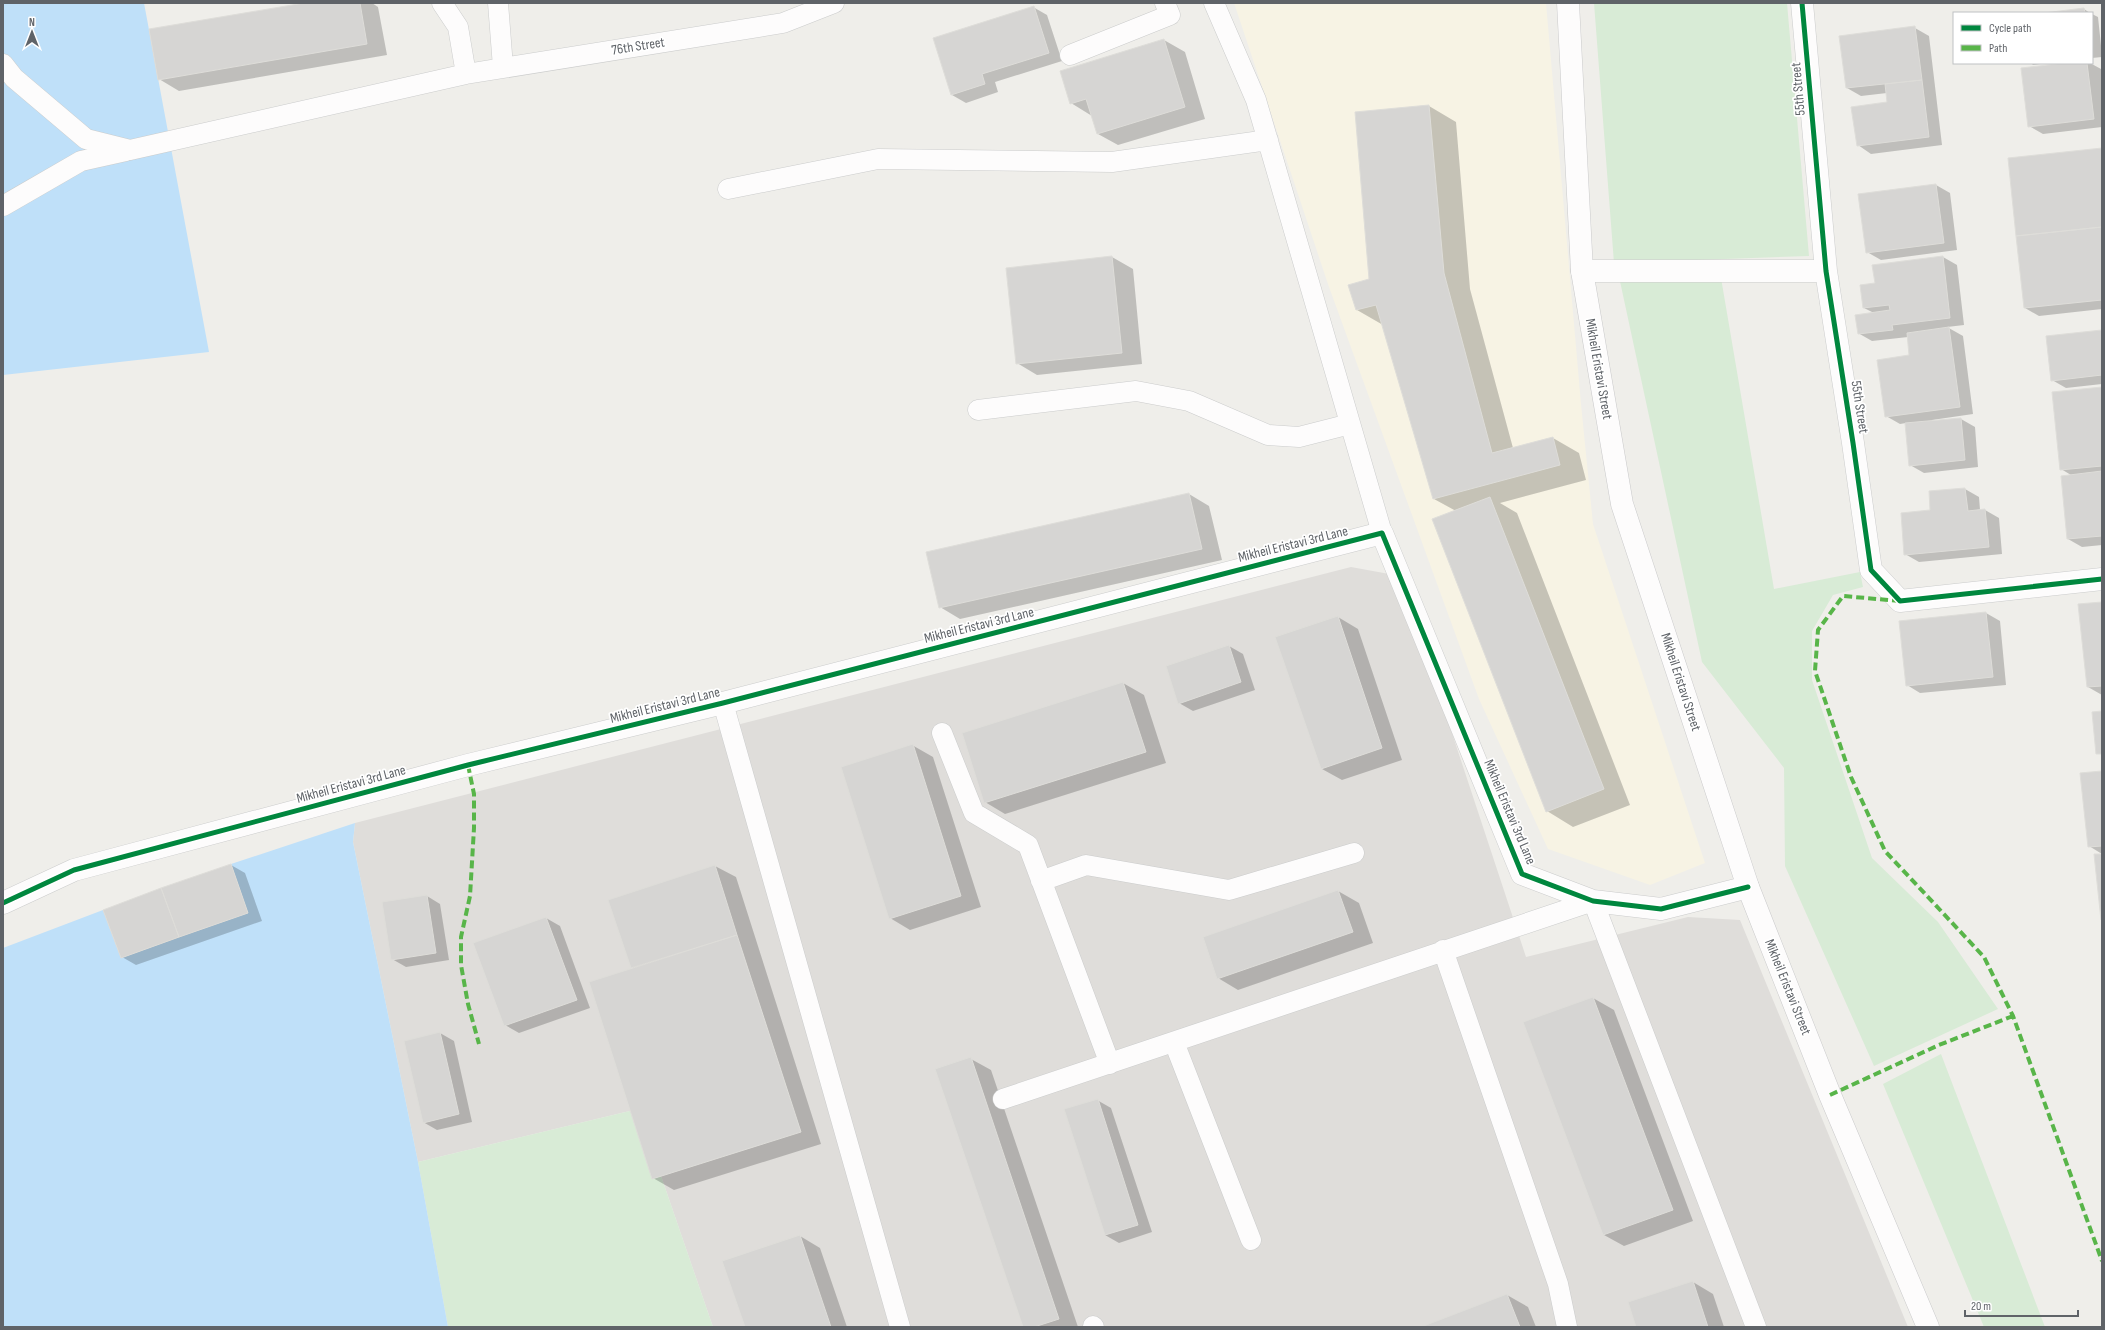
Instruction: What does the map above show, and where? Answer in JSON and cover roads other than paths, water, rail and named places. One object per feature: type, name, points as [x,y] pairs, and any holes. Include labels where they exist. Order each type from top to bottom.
[{"type":"street","name":"Mikheil Eristavi Street","points":[[1568,3],[1582,271],[1622,504],[1748,887],[1830,1095],[1928,1327]]},
{"type":"street","name":"55th Street","points":[[1802,3],[1826,271],[1871,570],[1900,602],[2102,579]]},
{"type":"street","points":[[1582,271],[1826,271]]},
{"type":"street","name":"Mikheil Eristavi 3rd Lane","points":[[3,903],[74,870],[468,765],[723,703],[1382,533],[1522,874],[1593,902],[1661,909],[1748,887]]},
{"type":"lane","points":[[442,3],[458,27],[466,74]]},
{"type":"lane","points":[[498,3],[503,67]]},
{"type":"lane","name":"76th Street","points":[[3,206],[81,160],[466,74],[783,23],[834,3]]},
{"type":"lane","points":[[1070,55],[1170,15],[1165,3]]},
{"type":"lane","points":[[1214,3],[1256,100],[1382,533]]},
{"type":"lane","points":[[3,64],[14,78],[86,139],[130,150]]},
{"type":"lane","points":[[728,189],[878,159],[1112,162],[1268,140]]},
{"type":"lane","points":[[978,410],[1136,391],[1189,401],[1268,436],[1299,437],[1350,424]]},
{"type":"lane","points":[[723,703],[900,1327]]},
{"type":"lane","points":[[942,733],[974,812],[1028,845],[1110,1064]]},
{"type":"lane","points":[[1041,881],[1086,864],[1229,890],[1354,853]]},
{"type":"lane","points":[[1003,1099],[1443,950],[1593,902],[1756,1327]]},
{"type":"lane","points":[[1443,950],[1558,1284],[1567,1327]]},
{"type":"lane","points":[[1174,1042],[1251,1240]]},
{"type":"water","points":[[3,3],[144,3],[209,352],[3,375]]},
{"type":"water","points":[[355,823],[353,842],[418,1162],[448,1327],[3,1327],[3,948],[103,910],[121,958],[248,913],[231,864]]}]
